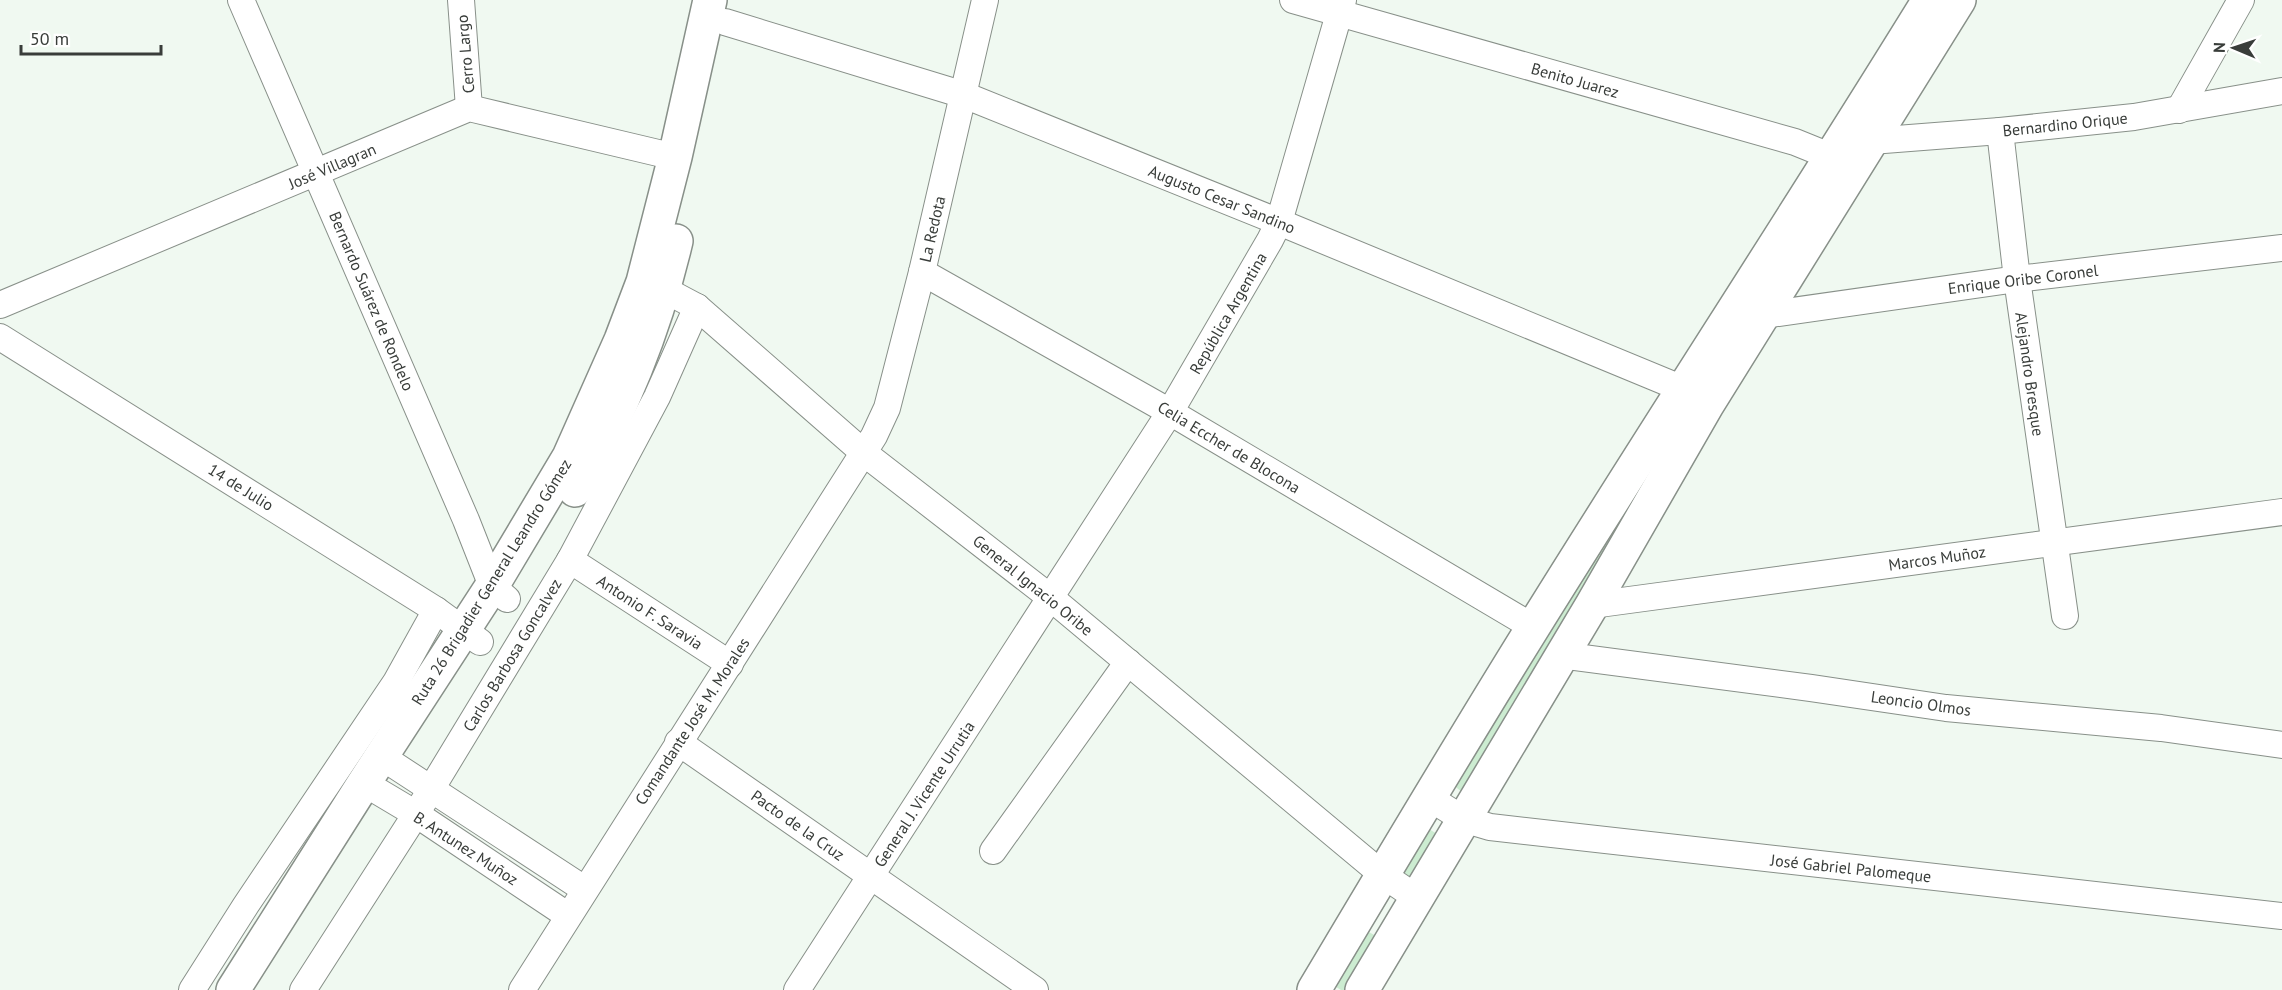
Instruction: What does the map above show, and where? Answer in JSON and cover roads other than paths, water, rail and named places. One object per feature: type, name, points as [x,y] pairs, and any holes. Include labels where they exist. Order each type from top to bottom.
[{"type":"main road","points":[[1314,990],[1428,797],[1533,627],[1695,397],[1843,164],[1929,0]]},
{"type":"main road","points":[[1860,135],[1959,0]]},
{"type":"main road","name":"Ruta 26 Brigadier General Leandro Gómez","points":[[654,286],[675,157],[722,7]]},
{"type":"main road","name":"Ruta 26 Brigadier General Leandro Gómez","points":[[257,990],[382,776],[500,592],[568,458],[621,340],[654,286],[722,7]]},
{"type":"main road","points":[[1362,990],[1560,655],[1592,605],[1695,397],[1764,315],[1843,164]]},
{"type":"main road","name":"Ruta 26 Brigadier General Leandro Gómez","points":[[233,990],[382,776]]},
{"type":"street","name":"Bernardo Suárez de Rondelo","points":[[241,0],[466,520],[500,592]]},
{"type":"street","name":"Cerro Largo","points":[[461,0],[469,108]]},
{"type":"street","name":"La Redota","points":[[864,453],[887,408],[922,272],[985,0]]},
{"type":"street","name":"Benito Juarez","points":[[1293,0],[1341,7],[1795,142],[1843,164]]},
{"type":"street","points":[[2179,110],[2241,0]]},
{"type":"street","name":"Augusto Cesar Sandino","points":[[722,7],[964,95],[1279,222],[1695,397]]},
{"type":"street","name":"República Argentina","points":[[1051,598],[1170,412],[1279,222],[1341,7]]},
{"type":"street","name":"Bernardino Orique","points":[[1860,135],[2000,131],[2134,117],[2282,91]]},
{"type":"street","name":"José Villagran","points":[[0,305],[469,108]]},
{"type":"street","points":[[469,108],[675,157]]},
{"type":"street","name":"Alejandro Bresque","points":[[2000,131],[2017,279],[2065,616]]},
{"type":"street","name":"Enrique Oribe Coronel","points":[[1764,315],[2017,279],[2282,248]]},
{"type":"street","name":"Celia Eccher de Blocona","points":[[922,272],[1170,412],[1533,627]]},
{"type":"street","name":"General Ignacio Oribe","points":[[654,286],[697,307],[864,453],[1051,598],[1383,875],[1417,898]]},
{"type":"street","name":"Carlos Barbosa Goncalvez","points":[[303,990],[416,814],[570,561],[657,397],[697,307]]},
{"type":"street","name":"14 de Julio","points":[[0,336],[436,610],[471,635]]},
{"type":"street","name":"Comandante José M. Morales","points":[[522,990],[567,915],[864,453]]},
{"type":"street","name":"Marcos Muñoz","points":[[1592,605],[2282,512]]},
{"type":"street","name":"Antonio F. Saravia","points":[[570,561],[730,663]]},
{"type":"street","name":"General J. Vicente Urrutia","points":[[797,990],[1051,598]]},
{"type":"street","points":[[192,990],[272,865],[396,682],[436,610]]},
{"type":"street","name":"Leoncio Olmos","points":[[1560,655],[1946,708],[2161,729],[2282,745]]},
{"type":"street","points":[[993,851],[1128,662]]},
{"type":"street","name":"Pacto de la Cruz","points":[[678,742],[1035,990]]},
{"type":"street","name":"B. Antunez Muñoz","points":[[382,776],[430,790],[584,889]]},
{"type":"street","name":"B. Antunez Muñoz","points":[[382,776],[416,814],[567,915]]},
{"type":"street","name":"José Gabriel Palomeque","points":[[1428,797],[1463,819],[1490,827],[2282,916]]}]
